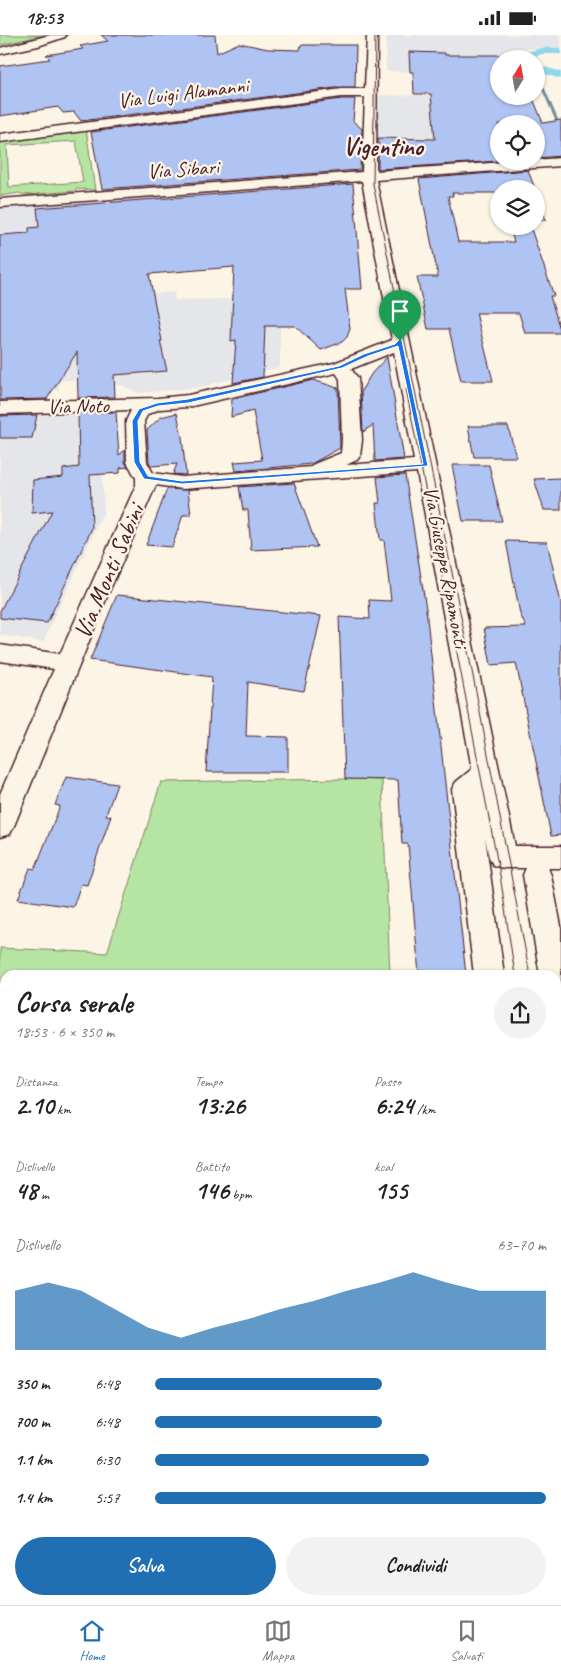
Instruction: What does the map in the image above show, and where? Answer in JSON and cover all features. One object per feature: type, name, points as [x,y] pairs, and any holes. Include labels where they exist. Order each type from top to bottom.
[{"type":"street","points":[[0,51],[34,44],[61,35]]},
{"type":"street","name":"Via Giuseppe Ripamonti","points":[[372,35],[369,177],[503,857]]},
{"type":"street","name":"Via Luigi Alamanni","points":[[0,138],[342,93],[371,93]]},
{"type":"street","name":"Via Sibari","points":[[0,203],[561,162]]},
{"type":"street","name":"Via Noto","points":[[0,408],[157,404],[188,401],[340,367],[366,355],[396,345],[400,341]]},
{"type":"street","points":[[310,472],[350,456],[352,440],[349,378],[340,367]]},
{"type":"street","name":"Via Noto","points":[[146,478],[137,462],[135,421],[141,410],[157,404]]},
{"type":"street","points":[[146,478],[182,483],[310,472],[426,465]]},
{"type":"street","name":"Via Monti Sabini","points":[[0,826],[68,663],[146,485],[146,478]]},
{"type":"street","name":"Via Monti Sabini","points":[[0,653],[68,663]]},
{"type":"street","points":[[486,773],[465,789],[488,970]]},
{"type":"street","points":[[472,842],[503,857],[549,875],[555,970]]},
{"type":"street","points":[[476,875],[503,857],[561,857]]},
{"type":"shaded area","points":[[386,35],[561,35],[561,48],[490,50],[490,74],[386,71]]},
{"type":"shaded area","points":[[371,95],[490,97],[490,105],[501,105],[500,115],[490,115],[490,126],[435,138],[370,137]]},
{"type":"shaded area","points":[[238,190],[237,217],[90,298],[174,292],[175,300],[280,298],[280,367],[196,388],[138,393],[122,385],[92,387],[90,378],[59,381],[59,390],[0,395],[0,207]]},
{"type":"shaded area","points":[[116,413],[120,473],[102,475],[104,511],[43,642],[0,635],[0,415]]},
{"type":"green space","points":[[0,35],[44,35],[0,45]]},
{"type":"green space","points":[[86,129],[95,190],[76,189],[76,191],[24,195],[19,193],[0,196],[0,140],[17,140]],"holes":[[[76,141],[83,182],[9,187],[7,145]]]},
{"type":"green space","points":[[382,780],[390,970],[0,970],[0,948],[107,953],[161,782]]},
{"type":"building","points":[[101,35],[215,35],[217,53],[239,43],[268,49],[300,50],[301,45],[356,45],[355,87],[342,87],[81,121],[74,112],[63,113],[58,107],[0,116],[0,66],[50,59],[46,55],[83,49],[80,46],[108,41]]},
{"type":"building","points":[[409,52],[445,53],[445,55],[490,55],[490,105],[536,105],[540,115],[490,115],[490,162],[378,169],[378,138],[435,139],[431,94],[414,94],[413,72],[410,72]]},
{"type":"building","points":[[342,99],[355,99],[353,121],[362,129],[360,170],[102,189],[91,132]]},
{"type":"building","points":[[561,120],[561,156],[545,157],[545,123]]},
{"type":"building","points":[[528,170],[532,180],[490,180],[490,193],[452,193],[453,196],[448,196],[458,242],[514,242],[512,235],[533,235],[554,296],[550,296],[561,333],[525,333],[519,313],[476,313],[493,381],[461,381],[449,329],[428,329],[417,277],[438,277],[419,179]]},
{"type":"building","points":[[353,184],[362,289],[345,289],[350,329],[347,337],[342,342],[321,350],[295,326],[265,326],[263,377],[233,383],[236,340],[231,341],[234,267],[149,274],[167,371],[114,375],[115,397],[78,398],[77,352],[47,399],[0,400],[0,235],[29,233],[29,228],[39,227],[37,208]]},
{"type":"building","points":[[387,357],[404,459],[375,461],[373,425],[363,432],[361,391],[372,373]]},
{"type":"building","points":[[313,380],[338,388],[340,448],[311,464],[236,471],[234,462],[262,460],[253,411],[231,417],[232,399]]},
{"type":"building","points":[[116,412],[119,455],[125,450],[125,462],[128,467],[120,468],[120,473],[90,475],[92,528],[47,623],[0,618],[0,611],[52,511],[32,513],[33,480],[63,477],[63,469],[79,467],[78,413]]},
{"type":"building","points":[[177,413],[182,437],[186,475],[173,474],[177,464],[151,466],[149,461],[147,430],[161,417]]},
{"type":"building","points":[[37,415],[32,438],[0,438],[0,416]]},
{"type":"building","points":[[468,426],[508,426],[516,457],[474,457]]},
{"type":"building","points":[[452,465],[489,465],[502,521],[463,521]]},
{"type":"building","points":[[405,475],[426,609],[465,970],[419,970],[408,844],[402,844],[398,780],[345,779],[339,617],[370,619],[369,600],[391,601],[384,540],[380,540],[376,503],[380,503],[377,477]]},
{"type":"building","points":[[561,478],[561,510],[544,510],[534,479]]},
{"type":"building","points":[[294,483],[317,547],[251,550],[248,510],[243,510],[239,487]]},
{"type":"building","points":[[167,489],[188,490],[191,515],[183,515],[172,547],[146,545]]},
{"type":"building","points":[[506,541],[547,542],[561,603],[561,835],[551,836],[516,663],[491,665],[484,628],[526,627],[520,614]]},
{"type":"building","points":[[117,595],[321,616],[304,691],[248,682],[246,736],[288,737],[288,772],[206,772],[212,677],[90,660]]},
{"type":"building","points":[[66,777],[117,784],[106,815],[111,816],[87,885],[81,884],[73,907],[18,899],[30,868],[35,869],[60,806],[55,805]]},
{"type":"waterway","points":[[545,51],[561,51]]},
{"type":"waterway","points":[[545,70],[561,76]]},
{"type":"waterway","points":[[545,93],[561,130]]},
{"type":"tram line","points":[[375,35],[373,184],[474,681],[529,970]]},
{"type":"tram line","points":[[406,389],[500,875],[514,970]]},
{"type":"district","name":"Vigentino","points":[[383,146]]},
{"type":"route","points":[[400,341],[426,465],[182,483],[146,478],[137,462],[135,421],[141,410],[157,404],[188,401],[340,367],[366,355],[396,345],[400,341]]}]
